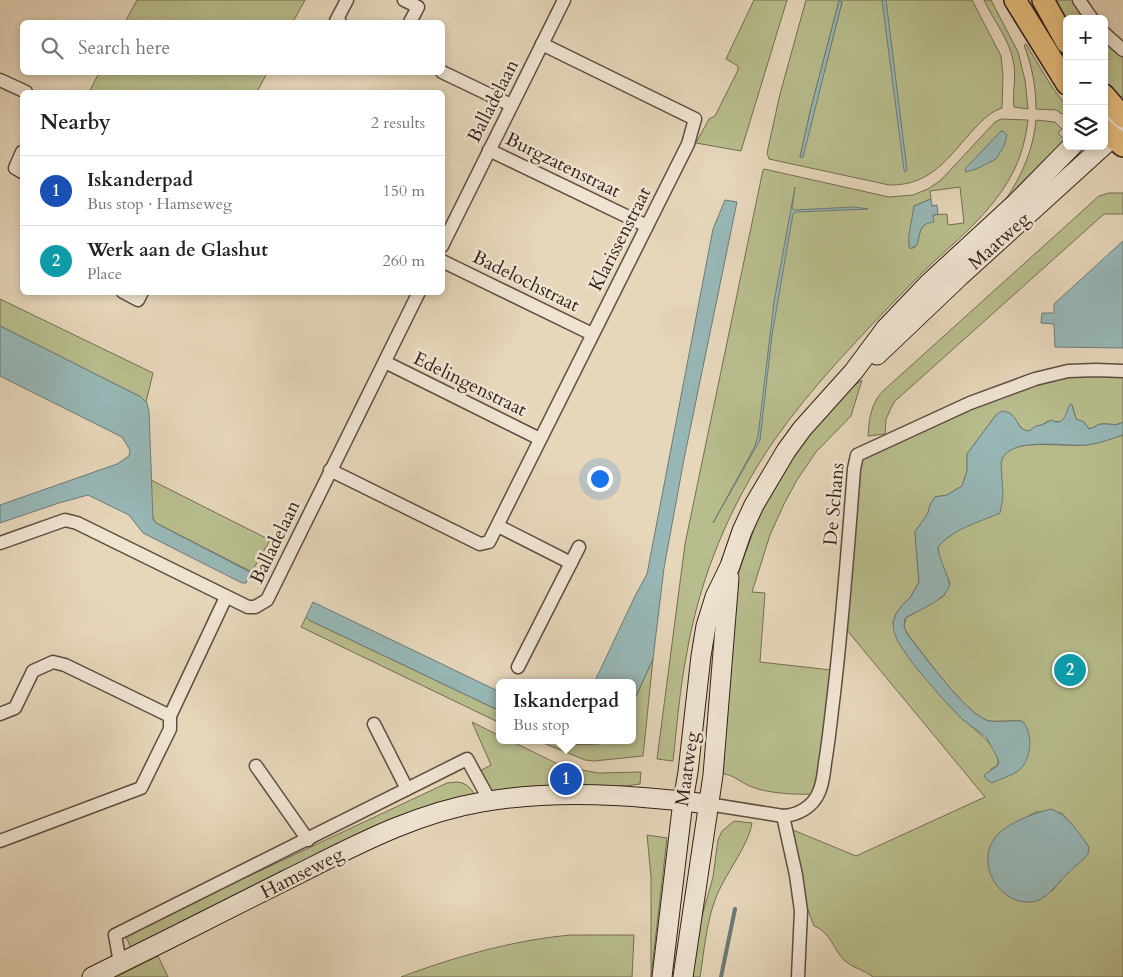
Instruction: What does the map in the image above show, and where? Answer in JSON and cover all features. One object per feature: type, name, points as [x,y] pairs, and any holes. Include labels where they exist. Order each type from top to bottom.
[{"type":"main road","points":[[1016,0],[1063,77]]},
{"type":"main road","points":[[1043,0],[1063,36]]},
{"type":"main road","points":[[1108,105],[1116,126]]},
{"type":"main road","name":"Maatweg","points":[[854,371],[889,344],[1116,126]]},
{"type":"main road","name":"Maatweg","points":[[662,977],[706,626],[715,596],[730,566],[742,531],[754,505],[786,451],[802,429],[854,371],[886,328],[1068,150]]},
{"type":"main road","name":"Maatweg","points":[[683,977],[713,775],[730,566]]},
{"type":"main road","name":"Hamseweg","points":[[92,977],[119,958],[391,829],[428,815],[490,801],[535,795],[567,794],[640,797],[708,804]]},
{"type":"street","points":[[336,20],[347,0]]},
{"type":"street","points":[[404,0],[418,6],[411,20]]},
{"type":"street","name":"Balladelaan","points":[[445,240],[564,0]]},
{"type":"street","points":[[1078,0],[1089,15]]},
{"type":"street","points":[[1108,37],[1123,50]]},
{"type":"street","name":"Klarissenstraat","points":[[330,470],[480,544],[489,542],[498,526],[688,144],[695,119],[542,44]]},
{"type":"street","points":[[445,73],[511,106]]},
{"type":"street","points":[[0,80],[22,90]]},
{"type":"street","name":"Burgzatenstraat","points":[[489,150],[647,226]]},
{"type":"street","points":[[20,157],[15,168],[20,171]]},
{"type":"street","name":"Badelochstraat","points":[[445,262],[592,334]]},
{"type":"street","points":[[129,295],[138,300],[140,295]]},
{"type":"street","name":"Balladelaan","points":[[0,543],[65,520],[77,522],[248,607],[254,607],[267,600],[418,295]]},
{"type":"street","name":"Edelingenstraat","points":[[385,362],[540,439]]},
{"type":"street","name":"De Schans","points":[[783,816],[798,813],[812,802],[819,792],[823,779],[842,625],[854,469],[858,455],[970,404],[1035,379],[1068,371],[1123,371]]},
{"type":"street","points":[[498,526],[571,563]]},
{"type":"street","points":[[518,667],[579,547]]},
{"type":"street","points":[[0,841],[141,788],[170,729],[170,716],[226,597]]},
{"type":"street","points":[[0,714],[16,708],[33,671],[53,662],[65,665],[170,716]]},
{"type":"street","points":[[374,724],[407,789]]},
{"type":"street","name":"Hamseweg","points":[[119,958],[115,935],[467,760],[490,801]]},
{"type":"street","name":"Hamseweg","points":[[256,766],[308,840]]},
{"type":"street","points":[[708,804],[783,816],[796,875],[801,911],[798,977]]},
{"type":"green space","points":[[137,0],[305,0],[294,20],[126,20]]},
{"type":"green space","points":[[754,0],[787,0],[741,151],[696,143],[709,119],[715,116],[738,70],[738,66],[726,59]]},
{"type":"green space","points":[[806,0],[972,0],[1001,56],[1003,76],[1002,108],[984,119],[948,159],[928,175],[904,184],[889,185],[769,159],[767,153],[780,94]],"holes":[[[839,1],[842,2],[802,157],[800,157]]]},
{"type":"green space","points":[[984,0],[991,0],[1018,52],[1025,80],[1028,109],[1014,107],[1015,72],[1011,52]]},
{"type":"green space","points":[[1050,0],[1073,0],[1083,15],[1063,15],[1063,21]]},
{"type":"green space","points":[[1108,43],[1123,56],[1123,97],[1115,95],[1109,90]]},
{"type":"green space","points":[[1026,44],[1063,102],[1063,114],[1056,110],[1036,109],[1033,77],[1024,45]]},
{"type":"green space","points":[[98,75],[266,75],[258,90],[90,90]]},
{"type":"green space","points":[[1001,119],[1028,120],[1023,148],[1013,172],[1000,193],[985,213],[910,285],[821,381],[773,442],[743,491],[719,542],[700,596],[682,679],[673,761],[657,759],[685,544],[763,170],[889,197],[913,195],[928,189],[941,180],[995,122]],"holes":[[[960,187],[964,223],[948,225],[947,214],[933,215],[930,222],[923,226],[914,248],[909,247],[914,206],[931,199],[930,191]]]},
{"type":"green space","points":[[1036,120],[1055,122],[1062,129],[1058,133],[1063,138],[1063,146],[1001,206],[1014,186],[1029,154]]},
{"type":"green space","points":[[1109,193],[1123,193],[1123,214],[1104,214],[894,402],[886,419],[885,434],[868,436],[871,412],[883,391],[1099,196]]},
{"type":"green space","points":[[0,299],[153,373],[146,402],[141,397],[0,326]]},
{"type":"green space","points":[[1068,376],[1123,376],[1123,422],[1115,425],[1101,424],[1089,429],[1084,422],[1076,419],[1072,405],[1067,411],[1068,415],[1060,422],[1048,421],[1029,431],[1023,430],[1011,414],[996,415],[967,454],[967,471],[962,486],[947,495],[935,497],[928,513],[915,532],[919,582],[910,598],[896,614],[893,623],[942,697],[986,740],[996,753],[998,760],[997,766],[991,769],[992,783],[1021,721],[986,720],[966,705],[944,681],[907,633],[904,626],[906,618],[944,596],[950,583],[939,557],[938,547],[953,534],[1001,480],[1001,462],[1005,453],[1020,446],[1043,444],[1085,445],[1123,435],[1123,977],[873,977],[845,961],[824,932],[814,926],[806,905],[793,830],[856,856],[985,797],[846,629],[860,463],[865,456],[1005,393]],"holes":[[[1036,812],[1062,813],[1089,847],[1052,891],[1006,828]]]},
{"type":"green space","points":[[862,380],[851,416],[816,452],[797,480],[784,504],[770,535],[752,592],[765,593],[760,662],[831,670],[817,778],[811,794],[789,794],[758,789],[730,775],[720,773],[734,594],[740,568],[761,510],[792,455],[834,401]]},
{"type":"green space","points":[[151,480],[270,540],[250,575],[250,571],[156,523],[153,519],[151,508]]},
{"type":"green space","points":[[306,617],[496,709],[496,721],[301,627]]},
{"type":"green space","points":[[653,659],[643,756],[594,761],[585,760],[546,744],[636,744],[636,696]]},
{"type":"green space","points":[[472,722],[496,734],[496,744],[517,744],[562,766],[598,773],[641,772],[640,784],[625,786],[555,785],[489,793],[478,772],[491,765]]},
{"type":"green space","points":[[456,782],[467,786],[475,795],[418,809],[189,918],[131,948],[125,934],[447,783]]},
{"type":"green space","points":[[734,821],[752,823],[750,832],[715,900],[707,929],[700,977],[692,977],[700,923],[713,877],[718,840],[722,831]]},
{"type":"green space","points":[[647,835],[667,838],[651,977],[651,877]]},
{"type":"green space","points":[[634,935],[632,977],[401,977],[484,950],[550,937]]},
{"type":"green space","points":[[158,956],[168,977],[116,977]]},
{"type":"water","points":[[882,0],[886,0],[907,170],[905,172],[904,170]]},
{"type":"water","points":[[839,1],[842,2],[803,157],[800,157],[811,108]]},
{"type":"water","points":[[1001,131],[1007,135],[1004,146],[996,159],[966,172],[965,169]]},
{"type":"water","points":[[795,187],[792,208],[794,210],[854,207],[868,209],[796,212],[793,214],[772,335],[760,440],[713,523],[754,448],[758,436],[774,302]]},
{"type":"water","points":[[931,199],[932,206],[937,205],[938,214],[933,215],[934,222],[923,227],[917,245],[910,249],[909,233],[914,206]]},
{"type":"water","points":[[725,200],[737,202],[684,459],[664,568],[653,659],[636,696],[636,679],[596,679],[647,574],[713,229]]},
{"type":"water","points":[[1123,241],[1123,348],[1055,347],[1054,324],[1041,323],[1042,313],[1054,313],[1054,304]]},
{"type":"water","points":[[0,326],[141,397],[147,403],[149,412],[153,519],[156,523],[250,572],[246,583],[242,583],[143,533],[129,515],[88,495],[0,523],[0,505],[117,464],[129,456],[130,450],[122,437],[0,376]]},
{"type":"water","points":[[1070,404],[1076,419],[1084,422],[1089,429],[1101,424],[1115,425],[1123,422],[1123,435],[1086,445],[1038,444],[1025,446],[1013,449],[1005,454],[1001,463],[1003,497],[1000,513],[958,531],[938,547],[949,582],[949,588],[940,598],[905,618],[904,626],[907,634],[944,681],[966,705],[986,720],[1022,721],[1026,726],[1030,746],[1029,754],[1023,766],[1015,773],[992,783],[984,775],[999,763],[986,737],[962,719],[913,664],[898,642],[893,623],[896,614],[910,598],[919,582],[915,532],[928,513],[935,497],[947,495],[962,486],[967,471],[967,454],[996,415],[1002,411],[1009,413],[1014,416],[1022,429],[1029,431],[1051,420],[1059,422],[1064,418]]},
{"type":"water","points":[[313,602],[496,690],[496,709],[309,620],[306,617]]},
{"type":"water","points":[[1051,809],[1073,825],[1089,847],[1088,854],[1041,899],[1030,902],[1019,901],[1009,897],[1000,890],[989,870],[989,849],[994,839],[1012,824],[1028,816]]},
{"type":"waterway","points":[[721,977],[735,909]]},
{"type":"place","name":"Werk aan de Glashut","points":[[1070,670]]},
{"type":"place","name":"Iskanderpad","points":[[566,779]]}]
